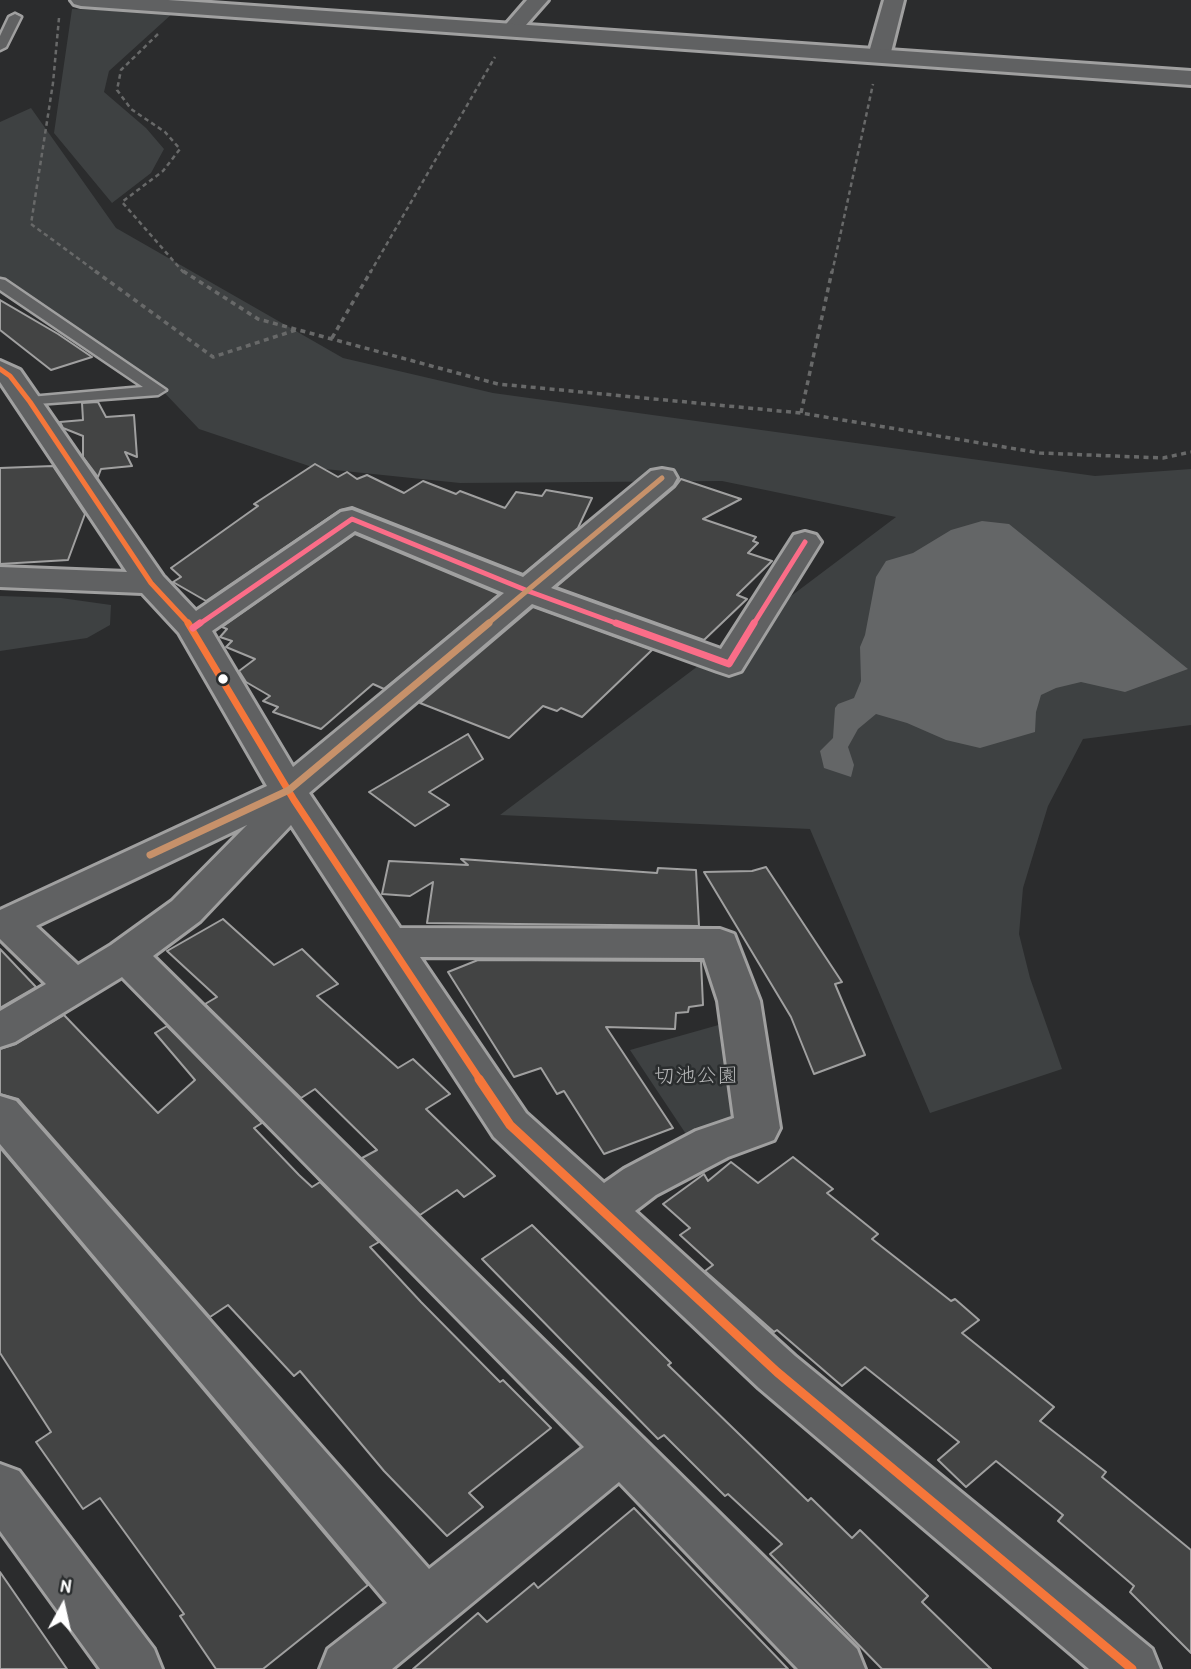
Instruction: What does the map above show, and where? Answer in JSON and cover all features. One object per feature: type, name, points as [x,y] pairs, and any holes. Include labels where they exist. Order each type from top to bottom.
[{"type":"street","points":[[81,0],[1191,78]]},
{"type":"street","points":[[511,30],[538,0]]},
{"type":"street","points":[[879,56],[894,0]]},
{"type":"street","points":[[0,369],[10,376],[15,403],[150,583],[193,628],[291,795],[510,1125],[777,1372],[1132,1669]]},
{"type":"street","points":[[0,1031],[127,956],[186,911],[291,795],[662,478]]},
{"type":"street","points":[[193,628],[352,519],[528,591],[729,664],[804,542]]},
{"type":"street","points":[[0,577],[150,583]]},
{"type":"street","points":[[75,987],[8,923],[291,795]]},
{"type":"street","points":[[390,942],[720,944],[739,1001],[758,1128],[712,1144],[640,1182],[601,1211]]},
{"type":"street","points":[[127,956],[621,1449],[837,1669]]},
{"type":"street","points":[[0,1113],[425,1606]]},
{"type":"street","points":[[348,1669],[621,1449]]},
{"type":"street","points":[[0,1488],[134,1669]]},
{"type":"lane","points":[[0,47],[15,17]]},
{"type":"lane","points":[[0,283],[158,390],[15,403]]},
{"type":"path","points":[[60,14],[53,83],[32,224],[213,357],[299,329]]},
{"type":"path","points":[[332,338],[511,30]]},
{"type":"path","points":[[160,32],[121,70],[117,90],[131,109],[165,132],[180,149],[163,171],[122,202],[187,276],[258,319],[498,384],[801,413],[1040,453],[1163,457],[1191,452]]},
{"type":"path","points":[[801,413],[879,56]]},
{"type":"green space","points":[[72,9],[173,13],[109,71],[104,92],[146,128],[164,149],[151,173],[112,203],[54,133]]},
{"type":"green space","points":[[31,108],[116,228],[343,358],[493,393],[1095,476],[1191,469],[1191,725],[1083,739],[1048,806],[1023,888],[1019,934],[1030,978],[1062,1069],[930,1113],[810,829],[500,815],[896,517],[722,481],[460,483],[315,468],[199,429],[158,386],[0,282],[0,122]]},
{"type":"green space","points":[[0,596],[61,598],[111,605],[110,625],[87,638],[0,651]]},
{"type":"green space","name":"切池公園","points":[[722,1024],[741,1103],[728,1124],[688,1137],[630,1050]]},
{"type":"shaded area","points":[[982,521],[1009,524],[1188,669],[1125,692],[1081,682],[1056,688],[1041,695],[1036,712],[1035,732],[980,748],[946,740],[907,723],[876,714],[858,729],[848,747],[854,765],[851,777],[824,768],[820,751],[833,738],[835,708],[838,704],[854,698],[861,681],[860,647],[865,635],[876,577],[886,561],[913,553],[951,530]]},
{"type":"building","points":[[0,300],[92,357],[51,370],[0,330]]},
{"type":"building","points":[[98,402],[106,417],[134,415],[137,457],[125,452],[132,466],[101,469],[98,477],[83,457],[83,436],[63,428],[60,422],[83,420],[82,403]]},
{"type":"building","points":[[315,464],[338,477],[347,472],[357,479],[367,475],[404,493],[423,481],[505,508],[516,492],[542,496],[546,490],[592,498],[578,528],[523,574],[352,507],[340,510],[206,601],[173,582],[181,577],[171,568],[258,506],[254,504]]},
{"type":"building","points":[[53,466],[85,514],[68,560],[0,564],[0,468]]},
{"type":"building","points":[[681,479],[741,499],[703,519],[756,537],[753,541],[758,543],[748,553],[772,561],[737,595],[747,599],[704,640],[556,587],[675,487]]},
{"type":"building","points":[[355,534],[499,594],[384,689],[373,684],[321,729],[273,712],[278,707],[263,701],[270,696],[246,682],[239,671],[255,659],[226,647],[232,641],[220,637],[227,629],[222,627]]},
{"type":"building","points":[[533,607],[652,650],[582,717],[561,708],[557,711],[543,706],[509,738],[420,703]]},
{"type":"building","points":[[468,734],[483,759],[429,792],[449,805],[415,826],[369,792]]},
{"type":"building","points":[[461,859],[657,873],[658,868],[696,870],[699,926],[427,923],[433,882],[410,896],[382,894],[389,861],[468,865]]},
{"type":"building","points":[[766,867],[842,982],[835,984],[865,1055],[814,1074],[791,1017],[704,872],[752,871]]},
{"type":"building","points":[[223,919],[274,965],[302,949],[338,984],[317,996],[398,1068],[413,1059],[450,1094],[426,1109],[495,1176],[464,1197],[457,1190],[420,1215],[362,1158],[377,1150],[315,1089],[301,1098],[205,1004],[217,997],[167,951]]},
{"type":"building","points":[[0,949],[36,987],[0,1008]]},
{"type":"building","points":[[478,960],[701,961],[703,1005],[689,1007],[688,1012],[676,1013],[675,1029],[606,1027],[673,1128],[604,1154],[564,1091],[557,1094],[541,1068],[514,1077],[448,972]]},
{"type":"building","points":[[64,1015],[158,1113],[195,1080],[155,1033],[167,1026],[262,1123],[254,1128],[312,1187],[320,1182],[379,1242],[370,1247],[421,1302],[500,1382],[503,1380],[551,1428],[469,1493],[483,1507],[447,1536],[384,1471],[300,1371],[294,1376],[228,1305],[210,1317],[18,1099],[0,1094],[0,1049],[16,1044]]},
{"type":"building","points":[[0,1148],[368,1585],[263,1669],[216,1669],[180,1616],[184,1614],[100,1498],[83,1509],[36,1442],[51,1432],[0,1353]]},
{"type":"building","points":[[793,1157],[833,1189],[827,1193],[878,1234],[872,1239],[951,1301],[955,1299],[979,1320],[962,1333],[1054,1407],[1040,1421],[1106,1472],[1102,1477],[1191,1550],[1191,1653],[1130,1592],[1134,1586],[1058,1521],[1063,1515],[996,1461],[966,1487],[938,1460],[959,1442],[865,1367],[842,1386],[777,1330],[774,1332],[705,1271],[713,1265],[680,1235],[690,1228],[663,1204],[704,1174],[708,1181],[731,1162],[758,1183]]},
{"type":"building","points":[[532,1225],[671,1363],[668,1365],[808,1501],[811,1498],[852,1538],[860,1530],[928,1596],[922,1602],[991,1669],[882,1669],[770,1554],[782,1544],[728,1494],[725,1496],[664,1435],[658,1439],[482,1259]]},
{"type":"building","points":[[634,1508],[788,1669],[413,1669],[478,1613],[487,1622],[534,1583],[538,1588]]},
{"type":"building","points":[[0,1572],[67,1669],[0,1669]]},
{"type":"transit line","points":[[0,369],[10,376],[30,402],[151,583],[193,628],[294,800],[510,1125],[777,1372],[1132,1669]]},
{"type":"transit line","points":[[150,855],[289,790],[662,478]]},
{"type":"transit line","points":[[193,628],[352,519],[528,591],[729,664],[805,542]]}]
